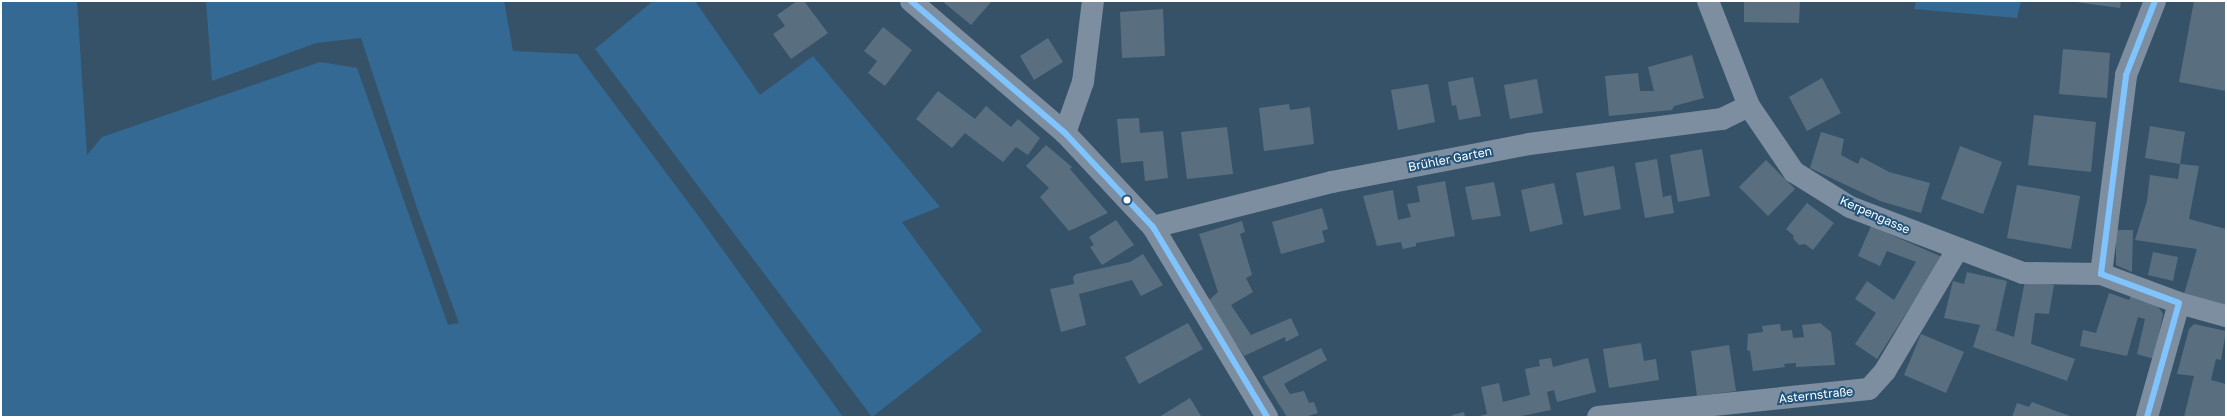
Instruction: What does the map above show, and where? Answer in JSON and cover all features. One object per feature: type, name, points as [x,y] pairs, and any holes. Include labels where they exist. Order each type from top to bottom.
[{"type":"street","points":[[910,1],[1065,133],[1153,228],[1267,417]]},
{"type":"street","points":[[1065,133],[1083,82],[1093,1]]},
{"type":"street","name":"Kerpengasse","points":[[1708,1],[1749,106],[1794,172],[1850,207],[1958,250],[2023,273],[2101,274],[2179,303],[2226,316]]},
{"type":"street","points":[[2101,274],[2126,75],[2155,1]]},
{"type":"street","name":"Brühler Garten","points":[[1153,228],[1332,182],[1529,144],[1722,119],[1749,106]]},
{"type":"street","name":"Asternstraße","points":[[1598,417],[1869,389],[1884,371],[1958,250]]},
{"type":"street","points":[[2147,417],[2179,303]]},
{"type":"shaded area","points":[[1,1],[77,1],[87,155],[102,137],[320,62],[357,68],[448,325],[459,323],[418,211],[361,38],[316,43],[212,81],[206,1],[504,1],[513,51],[577,54],[697,214],[843,417],[1,417]]},
{"type":"shaded area","points":[[653,1],[695,1],[760,95],[813,56],[940,207],[902,222],[982,331],[872,417],[595,49]]},
{"type":"shaded area","points":[[1916,1],[2021,1],[2017,18],[1914,9]]},
{"type":"building","points":[[797,1],[804,1],[828,33],[791,59],[773,34],[785,26],[777,15]]},
{"type":"building","points":[[942,1],[989,1],[991,2],[971,25]]},
{"type":"building","points":[[1744,1],[1800,1],[1799,23],[1744,22]]},
{"type":"building","points":[[2068,1],[2121,1],[2120,8]]},
{"type":"building","points":[[2194,1],[2226,1],[2226,91],[2179,82]]},
{"type":"building","points":[[1163,9],[1165,56],[1122,58],[1120,12]]},
{"type":"building","points":[[883,27],[912,50],[885,86],[868,73],[877,61],[864,51]]},
{"type":"building","points":[[1048,38],[1063,62],[1034,80],[1020,56]]},
{"type":"building","points":[[2063,49],[2110,53],[2107,98],[2059,94]]},
{"type":"building","points":[[1692,55],[1704,98],[1674,106],[1672,110],[1609,116],[1605,76],[1638,73],[1640,91],[1654,91],[1648,67]]},
{"type":"building","points":[[1473,77],[1481,116],[1459,120],[1456,105],[1452,106],[1448,82]]},
{"type":"building","points":[[1822,78],[1841,113],[1807,131],[1789,97]]},
{"type":"building","points":[[1537,79],[1543,113],[1510,119],[1504,85]]},
{"type":"building","points":[[1428,84],[1435,122],[1398,130],[1391,90]]},
{"type":"building","points":[[938,91],[975,119],[986,106],[1011,127],[1018,119],[1040,138],[1028,155],[1016,147],[1003,162],[965,133],[952,148],[916,119]]},
{"type":"building","points":[[1289,104],[1290,110],[1310,107],[1314,144],[1264,151],[1259,108]]},
{"type":"building","points":[[2034,115],[2096,122],[2091,172],[2028,165]]},
{"type":"building","points":[[1139,118],[1140,133],[1163,131],[1168,178],[1145,181],[1143,161],[1121,163],[1117,119]]},
{"type":"building","points":[[2150,126],[2185,132],[2180,164],[2145,158]]},
{"type":"building","points":[[1227,127],[1233,174],[1187,179],[1181,132]]},
{"type":"building","points":[[1821,132],[1844,139],[1841,155],[1858,164],[1861,157],[1889,172],[1930,183],[1921,213],[1880,201],[1810,168]]},
{"type":"building","points":[[1046,145],[1072,167],[1070,169],[1108,213],[1069,231],[1040,197],[1049,188],[1026,166]]},
{"type":"building","points":[[1960,146],[2002,162],[1983,214],[1941,199]]},
{"type":"building","points":[[1702,149],[1710,196],[1678,202],[1670,155]]},
{"type":"building","points":[[1657,159],[1663,197],[1671,195],[1674,213],[1645,218],[1635,163]]},
{"type":"building","points":[[1766,160],[1795,189],[1768,216],[1739,187]]},
{"type":"building","points":[[2180,164],[2199,166],[2189,219],[2226,229],[2226,308],[2184,294],[2197,249],[2135,240],[2147,201],[2150,175],[2178,179]]},
{"type":"building","points":[[1614,166],[1621,209],[1584,216],[1576,173]]},
{"type":"building","points":[[1445,181],[1455,236],[1416,243],[1416,246],[1403,249],[1401,242],[1377,246],[1363,196],[1393,190],[1398,220],[1411,217],[1407,204],[1420,202],[1417,186]]},
{"type":"building","points":[[1494,182],[1501,216],[1472,220],[1465,187]]},
{"type":"building","points":[[1554,183],[1563,224],[1530,232],[1521,190]]},
{"type":"building","points":[[2017,185],[2080,196],[2071,249],[2007,238]]},
{"type":"building","points":[[1807,203],[1834,223],[1813,250],[1805,244],[1799,245],[1793,238],[1794,236],[1786,229]]},
{"type":"building","points":[[1322,208],[1328,229],[1322,231],[1325,242],[1281,254],[1272,222]]},
{"type":"building","points":[[1116,220],[1134,245],[1102,265],[1090,247],[1094,245],[1089,237]]},
{"type":"building","points":[[1242,221],[1245,232],[1240,234],[1252,275],[1246,278],[1253,292],[1231,305],[1251,335],[1291,318],[1299,335],[1286,342],[1285,337],[1244,356],[1208,301],[1218,292],[1199,234]]},
{"type":"building","points":[[1871,226],[1942,257],[1877,359],[1855,344],[1876,313],[1855,299],[1867,281],[1894,300],[1916,262],[1887,251],[1880,266],[1858,256]]},
{"type":"building","points":[[2116,230],[2133,230],[2132,272],[2116,265]]},
{"type":"building","points":[[2153,252],[2178,257],[2173,281],[2148,275]]},
{"type":"building","points":[[1143,254],[1163,285],[1141,296],[1132,280],[1079,294],[1086,325],[1061,332],[1050,289],[1074,284],[1073,277],[1076,274],[1130,262]]},
{"type":"building","points":[[1967,272],[2007,281],[1996,330],[1989,328],[2014,337],[2025,281],[2054,285],[2049,314],[2035,313],[2031,344],[2075,359],[2067,381],[1973,347],[1980,325],[1944,318],[1953,281],[1964,284]]},
{"type":"building","points":[[2109,293],[2129,300],[2131,295],[2157,305],[2163,314],[2154,359],[2137,354],[2145,319],[2138,317],[2127,356],[2080,346],[2083,330],[2096,333]]},
{"type":"building","points":[[1188,323],[1203,349],[1139,384],[1125,357]]},
{"type":"building","points":[[1820,323],[1831,332],[1835,365],[1796,367],[1796,363],[1784,364],[1785,367],[1753,371],[1750,351],[1747,350],[1748,334],[1763,332],[1762,326],[1780,324],[1781,331],[1792,330],[1793,338],[1804,337],[1802,325]]},
{"type":"building","points":[[2194,324],[2226,331],[2221,360],[2216,359],[2211,380],[2226,384],[2226,417],[2184,417],[2194,376],[2177,374],[2189,329]]},
{"type":"building","points":[[1921,334],[1964,352],[1946,393],[1904,375]]},
{"type":"building","points":[[1641,343],[1644,361],[1656,359],[1659,380],[1609,388],[1603,349]]},
{"type":"building","points":[[1729,345],[1736,391],[1697,396],[1691,351]]},
{"type":"building","points":[[1321,348],[1327,360],[1284,384],[1290,394],[1304,391],[1309,403],[1314,402],[1318,413],[1305,417],[1287,417],[1262,377]]},
{"type":"building","points":[[1551,358],[1553,367],[1588,358],[1596,392],[1557,402],[1554,390],[1547,392],[1551,410],[1516,417],[1476,417],[1487,414],[1481,387],[1499,383],[1503,402],[1530,395],[1525,369],[1540,366],[1539,360]]},
{"type":"building","points":[[1190,398],[1201,416],[1159,417]]},
{"type":"building","points":[[2032,402],[2073,417],[2012,417],[2017,403],[2029,407]]},
{"type":"building","points":[[1464,412],[1465,417],[1452,417],[1452,415]]},
{"type":"transit line","points":[[911,1],[1065,133],[1153,227],[1267,417]]},
{"type":"transit line","points":[[2101,274],[2126,75],[2155,1]]},
{"type":"transit line","points":[[2101,274],[2179,303]]},
{"type":"transit line","points":[[2147,417],[2179,303]]}]
